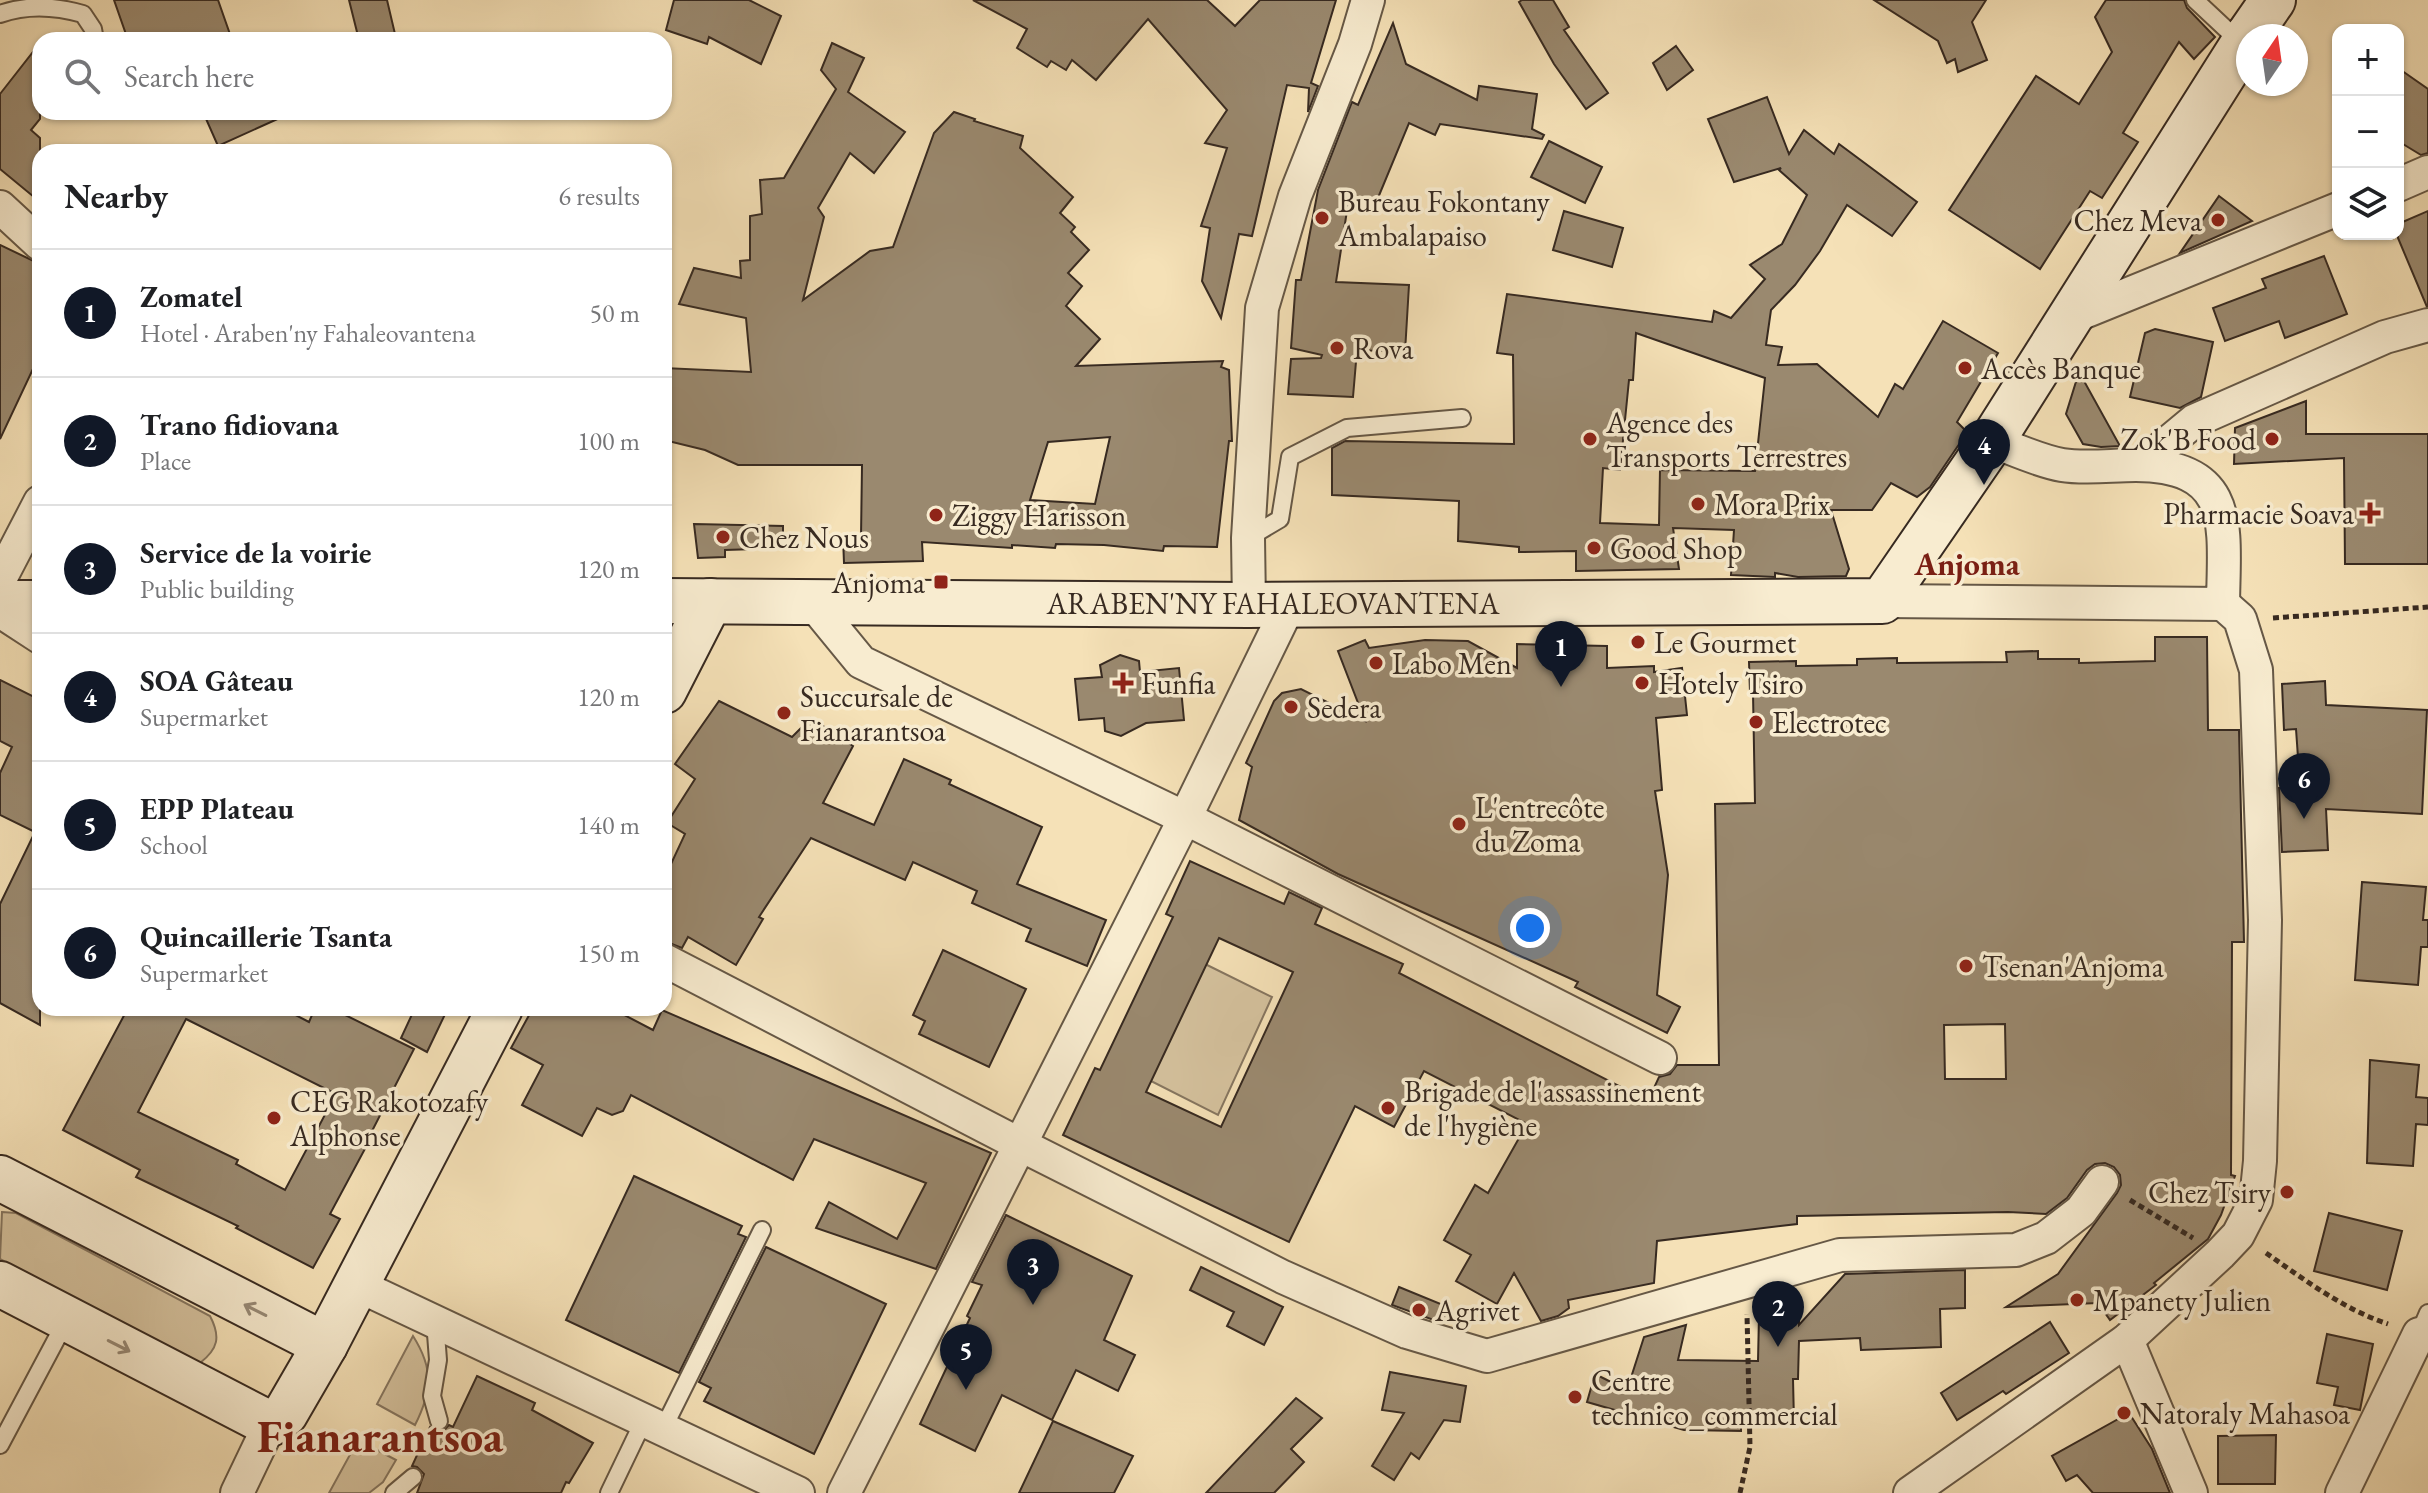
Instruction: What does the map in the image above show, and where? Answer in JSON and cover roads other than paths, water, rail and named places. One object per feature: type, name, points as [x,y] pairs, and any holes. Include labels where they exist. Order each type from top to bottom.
[{"type":"street","points":[[844,1493],[1185,818],[1269,605],[1248,538],[1262,308],[1295,196],[1355,44],[1368,0]]},
{"type":"street","points":[[2256,24],[2273,0]]},
{"type":"street","points":[[1882,601],[1992,441],[2236,55]]},
{"type":"street","points":[[2404,182],[2428,172]]},
{"type":"street","points":[[0,207],[32,237]]},
{"type":"street","points":[[2067,319],[2332,211]]},
{"type":"street","points":[[2141,465],[2194,421],[2385,337],[2428,325]]},
{"type":"street","points":[[1992,441],[2062,465],[2141,465],[2189,473],[2214,495],[2224,529],[2223,604]]},
{"type":"street","points":[[0,579],[32,517]]},
{"type":"street","name":"ARABEN'NY FAHALEOVANTENA","points":[[672,601],[1269,605],[1882,601]]},
{"type":"street","points":[[672,675],[710,601]]},
{"type":"street","points":[[811,601],[861,662],[1185,818],[1660,1058]]},
{"type":"street","points":[[1882,601],[2223,604],[2240,619],[2256,670],[2265,920],[2260,1161],[2256,1200],[2229,1245],[2127,1340],[1910,1493]]},
{"type":"street","points":[[0,603],[32,603]]},
{"type":"street","points":[[0,611],[32,632]]},
{"type":"street","points":[[672,964],[1283,1277],[1407,1332],[1487,1356],[1840,1255],[2016,1250],[2046,1238],[2081,1211],[2102,1182]]},
{"type":"street","points":[[237,1493],[270,1424],[285,1414],[325,1345],[496,1016]]},
{"type":"street","points":[[0,1178],[325,1345]]},
{"type":"street","points":[[0,1284],[270,1424]]},
{"type":"street","points":[[355,1284],[798,1493]]},
{"type":"street","points":[[2342,1493],[2423,1324]]},
{"type":"street","points":[[2127,1340],[2191,1493]]},
{"type":"lane","points":[[2195,0],[2236,31]]},
{"type":"lane","points":[[0,14],[18,7],[61,8],[83,14],[94,32]]},
{"type":"lane","points":[[1248,538],[1280,519],[1290,457],[1347,428],[1462,418]]},
{"type":"lane","points":[[609,1493],[654,1425],[762,1230]]},
{"type":"lane","points":[[0,1445],[67,1319]]},
{"type":"lane","points":[[435,1321],[438,1360],[432,1396],[439,1421]]},
{"type":"lane","points":[[394,1493],[413,1477]]},
{"type":"place","name":"Bureau Fokontany Ambalapaiso","points":[[1322,218]]},
{"type":"place","name":"Chez Meva","points":[[2218,220]]},
{"type":"place","name":"Rova","points":[[1337,348]]},
{"type":"place","name":"Accès Banque","points":[[1965,368]]},
{"type":"place","name":"Agence des Transports Terrestres","points":[[1590,439]]},
{"type":"place","name":"Zok'B Food","points":[[2272,439]]},
{"type":"place","name":"SOA Gâteau","points":[[1984,485]]},
{"type":"place","name":"Mora Prix","points":[[1698,504]]},
{"type":"place","name":"Pharmacie Soava","points":[[2370,513]]},
{"type":"place","name":"Ziggy Harisson","points":[[936,515]]},
{"type":"place","name":"Chez Nous","points":[[723,537]]},
{"type":"place","name":"Good Shop","points":[[1594,548]]},
{"type":"place","name":"Anjoma","points":[[941,582]]},
{"type":"place","name":"Le Gourmet","points":[[1638,642]]},
{"type":"place","name":"Labo Men","points":[[1376,663]]},
{"type":"place","name":"Funfia","points":[[1123,683]]},
{"type":"place","name":"Hotely Tsiro","points":[[1642,683]]},
{"type":"place","name":"Zomatel","points":[[1561,687]]},
{"type":"place","name":"Sedera","points":[[1291,707]]},
{"type":"place","name":"Succursale de Fianarantsoa","points":[[784,713]]},
{"type":"place","name":"Electrotec","points":[[1756,722]]},
{"type":"place","name":"Quincaillerie Tsanta","points":[[2304,819]]},
{"type":"place","name":"L'entrecôte du Zoma","points":[[1459,824]]},
{"type":"place","name":"Tsenan'Anjoma","points":[[1966,966]]},
{"type":"place","name":"Brigade de l'assassinement de l'hygiène","points":[[1388,1108]]},
{"type":"place","name":"CEG Rakotozafy Alphonse","points":[[274,1118]]},
{"type":"place","name":"Chez Tsiry","points":[[2287,1192]]},
{"type":"place","name":"Mpanety Julien","points":[[2077,1300]]},
{"type":"place","name":"Service de la voirie","points":[[1033,1305]]},
{"type":"place","name":"Agrivet","points":[[1419,1310]]},
{"type":"place","name":"Trano fidiovana","points":[[1778,1347]]},
{"type":"place","name":"EPP Plateau","points":[[966,1390]]},
{"type":"place","name":"Centre technico_commercial","points":[[1575,1397]]},
{"type":"place","name":"Natoraly Mahasoa","points":[[2124,1413]]},
{"type":"district","name":"Anjoma","points":[[1967,564]]},
{"type":"district","name":"Fianarantsoa","points":[[380,1436]]}]
